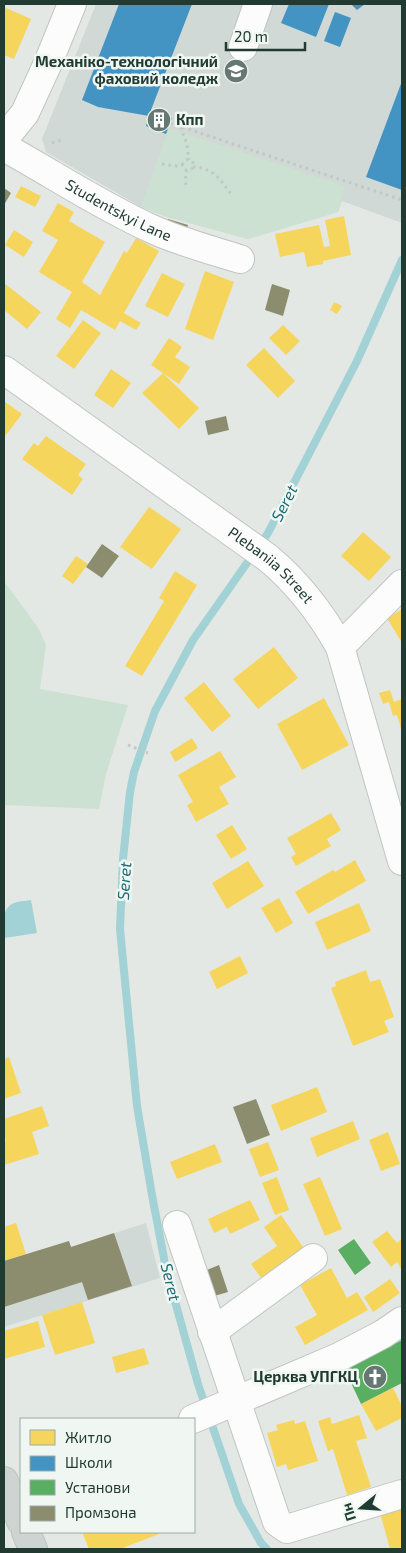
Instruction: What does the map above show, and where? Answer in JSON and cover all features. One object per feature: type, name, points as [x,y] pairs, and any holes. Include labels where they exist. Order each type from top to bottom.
[{"type":"main road","points":[[26,1533],[33,1549]]},
{"type":"street","points":[[4,139],[25,113],[72,4]]},
{"type":"street","points":[[243,47],[258,4]]},
{"type":"street","name":"Studentskyi Lane","points":[[4,147],[152,230],[240,259]]},
{"type":"street","name":"Plebaniia Street","points":[[4,370],[268,558],[309,599],[340,647],[402,860]]},
{"type":"street","points":[[340,647],[402,584]]},
{"type":"street","points":[[178,1225],[212,1332],[230,1404],[277,1522],[288,1529],[402,1494]]},
{"type":"street","points":[[212,1332],[313,1258]]},
{"type":"street","points":[[195,1418],[339,1357],[383,1334],[402,1321]]},
{"type":"path","points":[[170,123],[402,200]]},
{"type":"path","points":[[181,127],[187,145],[188,160]]},
{"type":"path","points":[[162,164],[176,166],[182,165],[183,162],[188,160]]},
{"type":"path","points":[[188,160],[193,163],[193,167]]},
{"type":"path","points":[[182,165],[183,169],[187,171]]},
{"type":"path","points":[[186,184],[187,171],[193,167],[206,169],[214,173],[230,194]]},
{"type":"path","points":[[128,745],[148,753]]},
{"type":"shaded area","name":"Механіко-технологічний фаховий коледж","points":[[96,4],[402,4],[402,223],[342,201],[338,212],[248,239],[167,217],[141,207],[46,152],[42,139]]},
{"type":"shaded area","points":[[146,1223],[160,1278],[4,1327],[4,1261],[69,1241],[71,1247]]},
{"type":"green space","points":[[169,128],[345,186],[338,212],[248,239],[167,217],[141,207]]},
{"type":"green space","points":[[4,581],[39,629],[46,645],[40,689],[128,705],[106,774],[99,809],[4,805]]},
{"type":"water","points":[[31,900],[37,933],[5,938],[4,915],[8,907],[16,902]]},
{"type":"building: Житло","points":[[4,7],[31,19],[14,59],[4,55]]},
{"type":"building: Житло","points":[[21,186],[41,196],[35,207],[15,197]]},
{"type":"building: Житло","points":[[58,203],[74,212],[69,221],[105,242],[82,282],[100,295],[124,251],[127,253],[136,238],[159,251],[124,313],[141,323],[136,330],[120,321],[115,330],[81,310],[70,328],[56,319],[72,292],[39,272],[58,240],[42,231]]},
{"type":"building: Житло","points":[[344,216],[351,255],[323,261],[323,264],[307,267],[304,252],[280,257],[275,234],[319,225],[324,247],[330,246],[325,220]]},
{"type":"building: Житло","points":[[14,230],[33,242],[24,257],[5,245]]},
{"type":"building: Житло","points":[[205,271],[234,282],[213,340],[185,329]]},
{"type":"building: Житло","points":[[162,273],[185,284],[168,317],[145,306]]},
{"type":"building: Житло","points":[[4,283],[41,312],[27,329],[4,310]]},
{"type":"building: Житло","points":[[334,302],[342,306],[337,314],[330,310]]},
{"type":"building: Житло","points":[[83,320],[101,333],[74,369],[56,356]]},
{"type":"building: Житло","points":[[283,325],[300,341],[286,355],[269,338]]},
{"type":"building: Житло","points":[[169,338],[182,347],[175,357],[190,367],[179,384],[151,365]]},
{"type":"building: Житло","points":[[264,348],[295,381],[278,398],[246,365]]},
{"type":"building: Житло","points":[[111,369],[131,383],[113,408],[94,395]]},
{"type":"building: Житло","points":[[163,373],[199,408],[179,429],[142,393]]},
{"type":"building: Житло","points":[[4,401],[22,414],[6,435],[4,434]]},
{"type":"building: Житло","points":[[46,436],[86,464],[78,475],[83,479],[72,495],[22,459],[34,443],[38,446]]},
{"type":"building: Житло","points":[[149,507],[181,529],[152,569],[120,547]]},
{"type":"building: Житло","points":[[363,532],[391,557],[369,581],[341,556]]},
{"type":"building: Житло","points":[[76,556],[88,564],[73,584],[62,576]]},
{"type":"building: Житло","points":[[175,571],[197,585],[142,676],[125,666],[164,601],[159,598]]},
{"type":"building: Житло","points":[[402,609],[402,643],[387,618]]},
{"type":"building: Житло","points":[[274,647],[298,678],[258,709],[233,679]]},
{"type":"building: Житло","points":[[204,682],[231,716],[212,732],[184,698]]},
{"type":"building: Житло","points":[[390,690],[394,702],[402,699],[402,732],[397,715],[393,716],[389,702],[383,704],[379,693]]},
{"type":"building: Житло","points":[[324,698],[349,745],[302,770],[277,724]]},
{"type":"building: Житло","points":[[192,738],[198,748],[175,762],[170,752]]},
{"type":"building: Житло","points":[[220,751],[236,777],[219,787],[229,804],[196,822],[187,805],[193,802],[178,775]]},
{"type":"building: Житло","points":[[331,813],[341,830],[327,839],[331,846],[296,866],[291,857],[296,854],[287,838]]},
{"type":"building: Житло","points":[[232,825],[247,849],[231,859],[216,835]]},
{"type":"building: Житло","points":[[355,860],[366,881],[308,914],[295,892],[333,870],[335,872]]},
{"type":"building: Житло","points":[[248,861],[264,886],[227,909],[212,883]]},
{"type":"building: Житло","points":[[279,898],[293,923],[276,933],[261,908]]},
{"type":"building: Житло","points":[[359,903],[371,931],[327,950],[315,922]]},
{"type":"building: Житло","points":[[240,956],[248,973],[217,989],[209,972]]},
{"type":"building: Житло","points":[[366,970],[370,982],[380,979],[394,1017],[384,1021],[389,1032],[353,1046],[331,988],[336,986],[335,982]]},
{"type":"building: Житло","points":[[9,1057],[21,1093],[4,1099],[4,1059]]},
{"type":"building: Житло","points":[[317,1087],[327,1112],[281,1131],[271,1105]]},
{"type":"building: Житло","points":[[42,1106],[49,1126],[32,1132],[39,1154],[4,1165],[4,1141],[6,1141],[4,1119]]},
{"type":"building: Житло","points":[[353,1121],[360,1139],[317,1157],[310,1138]]},
{"type":"building: Житло","points":[[388,1132],[400,1164],[381,1171],[369,1140]]},
{"type":"building: Житло","points":[[268,1142],[279,1170],[260,1177],[249,1149]]},
{"type":"building: Житло","points":[[215,1144],[222,1162],[177,1179],[170,1162]]},
{"type":"building: Житло","points":[[277,1177],[289,1210],[275,1215],[262,1183]]},
{"type":"building: Житло","points":[[320,1177],[342,1229],[325,1236],[303,1184]]},
{"type":"building: Житло","points":[[250,1200],[260,1220],[230,1234],[227,1227],[214,1233],[208,1219]]},
{"type":"building: Житло","points":[[281,1215],[307,1253],[265,1283],[251,1264],[277,1246],[264,1227]]},
{"type":"building: Житло","points":[[16,1223],[26,1254],[4,1261],[4,1227]]},
{"type":"building: Житло","points":[[387,1231],[397,1243],[402,1239],[402,1270],[397,1262],[391,1267],[372,1242]]},
{"type":"building: Житло","points":[[331,1268],[347,1298],[357,1292],[368,1310],[305,1345],[295,1327],[317,1315],[300,1285]]},
{"type":"building: Житло","points":[[390,1279],[400,1293],[373,1312],[364,1297]]},
{"type":"building: Житло","points":[[82,1302],[95,1343],[55,1355],[42,1315]]},
{"type":"building: Житло","points":[[38,1321],[45,1347],[4,1359],[4,1331]]},
{"type":"building: Житло","points":[[144,1348],[149,1364],[116,1373],[112,1357]]},
{"type":"building: Житло","points":[[393,1388],[402,1406],[402,1418],[376,1431],[361,1404]]},
{"type":"building: Житло","points":[[359,1415],[367,1438],[356,1441],[371,1487],[347,1495],[333,1449],[328,1451],[318,1421],[330,1417],[332,1424]]},
{"type":"building: Житло","points":[[294,1420],[295,1424],[305,1421],[318,1461],[288,1470],[286,1464],[277,1467],[267,1433],[278,1430],[276,1425]]},
{"type":"building: Житло","points":[[402,1506],[402,1549],[390,1549],[380,1513]]},
{"type":"building: Житло","points":[[82,1533],[159,1534],[120,1549],[89,1549]]},
{"type":"building: Школи","points":[[119,4],[192,4],[151,110],[172,118],[166,134],[146,126],[149,116],[98,107],[82,100]]},
{"type":"building: Школи","points":[[289,4],[329,4],[316,37],[281,23]]},
{"type":"building: Школи","points":[[351,4],[365,4],[357,10]]},
{"type":"building: Школи","points":[[335,12],[351,18],[340,47],[324,41]]},
{"type":"building: Школи","points":[[402,81],[402,190],[366,177]]},
{"type":"building: Установи","points":[[354,1239],[371,1263],[355,1275],[338,1250]]},
{"type":"building: Установи","name":"Церква УПГКЦ","points":[[402,1340],[402,1383],[361,1404],[345,1370]]},
{"type":"building: Промзона","points":[[4,188],[11,193],[4,205]]},
{"type":"building: Промзона","points":[[168,219],[188,225],[185,236],[164,231]]},
{"type":"building: Промзона","points":[[272,284],[290,290],[283,316],[265,310]]},
{"type":"building: Промзона","points":[[226,416],[229,430],[208,435],[205,421]]},
{"type":"building: Промзона","points":[[102,544],[119,556],[102,578],[86,567]]},
{"type":"building: Промзона","points":[[256,1099],[270,1135],[247,1144],[233,1107]]},
{"type":"building: Промзона","points":[[114,1233],[132,1286],[88,1300],[82,1282],[4,1307],[4,1261],[69,1241],[71,1247]]},
{"type":"building: Промзона","points":[[219,1265],[228,1292],[211,1297],[202,1272]]},
{"type":"waterway","name":"Seret","points":[[267,1549],[261,1543],[239,1504],[198,1384],[166,1269],[152,1195],[137,1106],[120,929],[123,859],[130,792],[134,772],[155,711],[193,640],[268,533],[357,361],[402,260]]},
{"type":"place","name":"Механіко-технологічний фаховий коледж","points":[[236,71]]},
{"type":"place","name":"Кпп","points":[[159,120]]},
{"type":"place","name":"Церква УПГКЦ","points":[[375,1377]]}]
